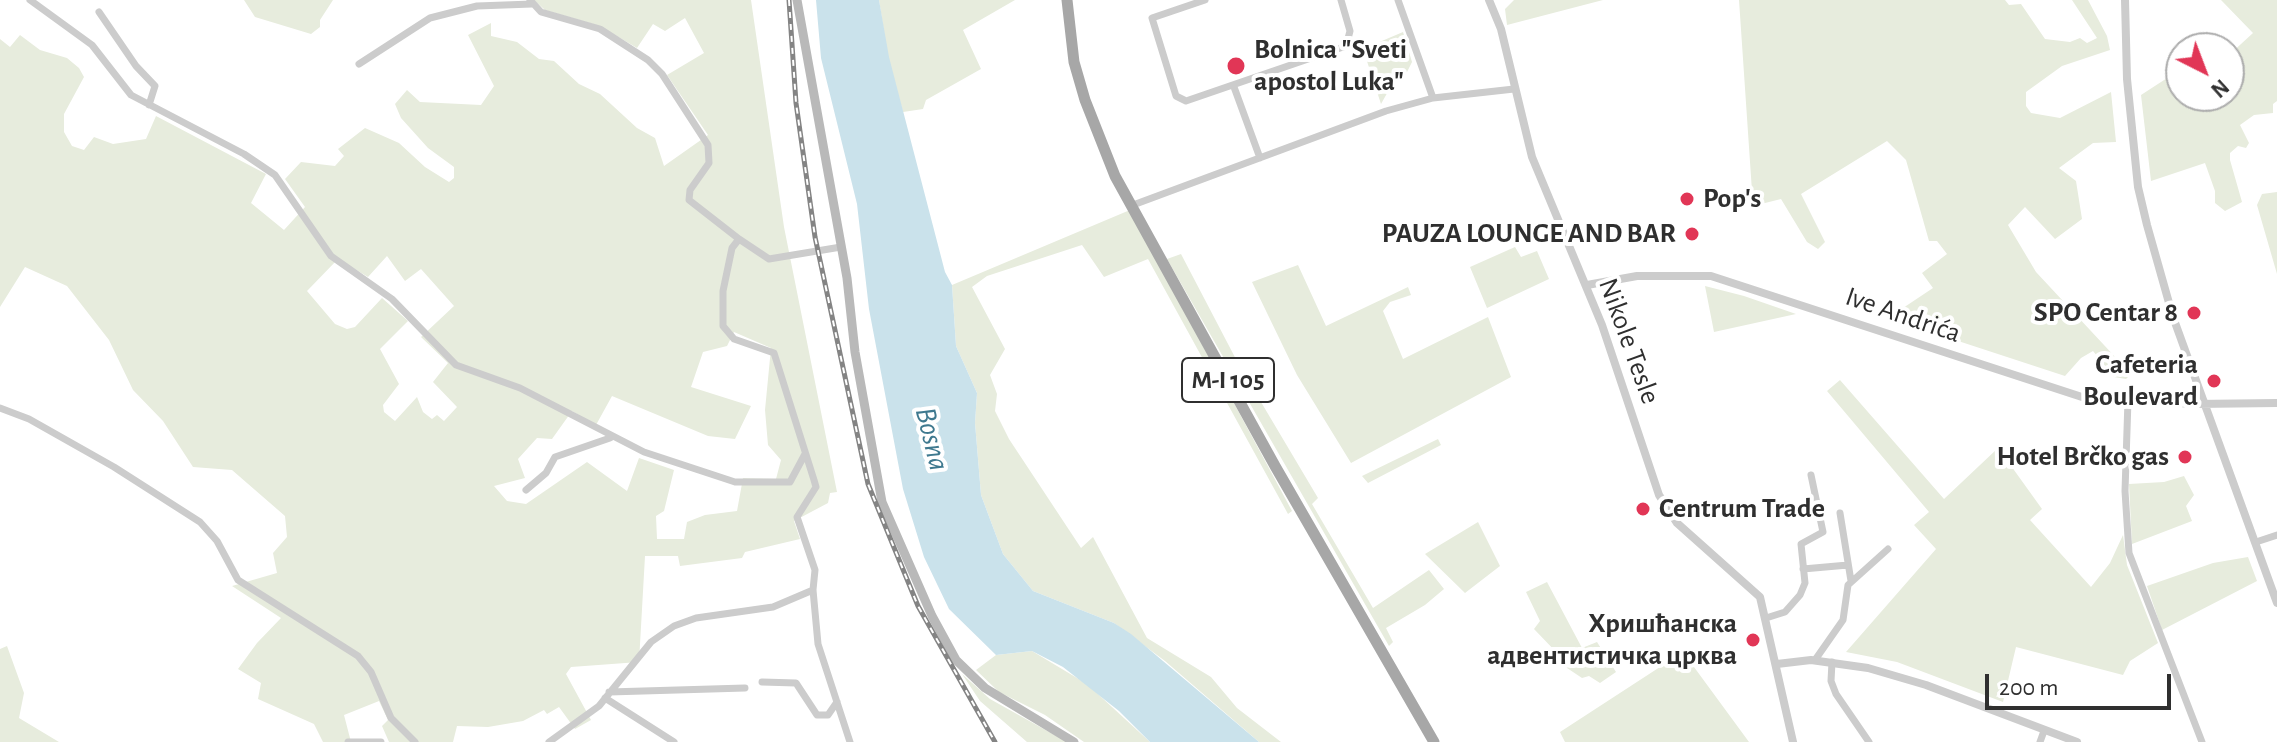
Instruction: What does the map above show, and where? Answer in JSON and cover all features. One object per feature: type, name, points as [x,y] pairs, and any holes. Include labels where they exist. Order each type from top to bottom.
[{"type":"main road","points":[[797,0],[882,502],[932,616],[956,660],[985,688],[1074,742]]},
{"type":"main road","name":"M-I 105","points":[[1067,0],[1074,62],[1085,100],[1115,176],[1275,466],[1434,742]]},
{"type":"street","points":[[30,0],[92,45],[131,95],[244,154],[275,175],[331,256],[392,299],[456,365],[520,388],[610,438],[694,471],[735,482],[790,482],[805,454]]},
{"type":"street","points":[[1205,0],[1152,18],[1176,96],[1186,101],[1197,100],[1346,46],[1350,31],[1341,0]]},
{"type":"street","points":[[1398,0],[1433,98]]},
{"type":"street","points":[[2125,0],[2127,79],[2138,187],[2173,317],[2277,603]]},
{"type":"street","points":[[359,64],[406,31],[441,14],[477,6],[531,2],[550,16],[600,29],[662,74],[708,145],[709,163],[690,190],[689,200],[769,259],[841,247]]},
{"type":"street","name":"Nikole Tesle","points":[[1494,2],[1532,157],[1587,285],[1663,504],[1677,523],[1756,591],[1766,618],[1793,742]]},
{"type":"street","points":[[99,12],[136,66],[155,86],[149,105]]},
{"type":"street","points":[[1234,87],[1260,158]]},
{"type":"street","points":[[1133,205],[1386,111],[1433,98],[1514,89]]},
{"type":"street","points":[[739,239],[732,248],[723,291],[723,326],[734,339],[774,353],[816,487],[797,517],[815,570],[813,590],[818,644],[850,742]]},
{"type":"street","name":"Ive Andrića","points":[[1587,285],[1637,276],[1711,276],[2028,382],[2085,398],[2206,404],[2277,403]]},
{"type":"street","points":[[2128,400],[2125,491],[2129,553],[2202,742]]},
{"type":"street","points":[[0,408],[29,419],[114,467],[200,522],[217,541],[238,580],[358,656],[371,672],[391,718],[412,741]]},
{"type":"street","points":[[526,490],[546,473],[555,457],[610,438]]},
{"type":"street","points":[[1766,618],[1782,613],[1804,588],[1801,544],[1823,532],[1811,475]]},
{"type":"street","points":[[1840,513],[1851,581]]},
{"type":"street","points":[[2256,542],[2277,535]]},
{"type":"street","points":[[1815,660],[1843,620],[1844,597],[1851,581],[1888,549]]},
{"type":"street","points":[[1803,569],[1848,565]]},
{"type":"street","points":[[549,742],[607,695],[651,642],[674,626],[696,618],[773,607],[813,590]]},
{"type":"street","points":[[1777,664],[1815,660],[1832,662],[1926,685],[2077,742]]},
{"type":"street","points":[[1832,662],[1831,681],[1836,694],[1869,742]]},
{"type":"street","points":[[762,682],[796,683],[813,711],[822,716],[834,709],[837,702]]},
{"type":"street","points":[[607,695],[745,688]]},
{"type":"street","points":[[607,695],[674,742]]},
{"type":"street","points":[[2040,742],[2044,731]]},
{"type":"street","points":[[348,742],[381,742]]},
{"type":"shaded area","points":[[244,0],[333,0],[320,20],[320,27],[311,34],[255,17]]},
{"type":"shaded area","points":[[534,0],[751,0],[784,227],[837,492],[830,493],[828,503],[794,521],[800,539],[745,552],[742,558],[680,566],[678,556],[645,556],[639,662],[571,667],[566,674],[591,720],[575,729],[559,707],[547,714],[544,710],[523,721],[488,727],[457,726],[453,742],[389,742],[382,726],[388,720],[379,701],[344,715],[351,742],[323,742],[314,724],[258,699],[261,683],[238,669],[281,618],[232,586],[277,573],[273,553],[287,537],[285,516],[232,470],[193,467],[163,421],[133,390],[109,340],[67,286],[25,267],[0,307],[0,39],[10,47],[20,35],[40,50],[67,58],[79,68],[84,77],[64,114],[64,132],[72,146],[84,150],[94,137],[113,144],[146,139],[156,116],[266,174],[251,203],[284,230],[305,207],[285,179],[301,162],[335,166],[344,156],[338,149],[365,128],[399,143],[425,167],[449,182],[454,178],[454,167],[428,148],[401,118],[395,104],[407,90],[420,102],[481,105],[494,86],[468,35],[491,23],[491,36],[517,42],[539,59],[554,61],[579,84],[600,94],[637,128],[655,138],[664,166],[708,135],[667,75],[704,53],[685,18],[665,31],[653,24],[637,48],[600,26],[545,10]],"holes":[[[387,256],[405,281],[421,269],[454,306],[421,337],[448,363],[433,382],[457,407],[444,421],[437,415],[432,419],[423,412],[417,397],[395,421],[384,412],[383,405],[399,384],[380,349],[408,321],[382,298],[355,327],[347,329],[335,324],[307,291],[338,259],[368,277]],[[734,332],[771,348],[765,410],[768,445],[781,460],[776,479],[743,478],[737,511],[705,515],[687,522],[684,539],[657,539],[656,516],[664,511],[674,470],[639,458],[627,491],[587,462],[526,504],[507,501],[494,486],[525,478],[518,459],[537,438],[552,439],[572,411],[596,425],[612,396],[708,436],[735,439],[751,406],[691,387],[703,352],[727,346]]]},
{"type":"shaded area","points":[[879,0],[1015,0],[963,30],[981,69],[926,100],[923,109],[903,112],[888,57]]},
{"type":"shaded area","points":[[1514,0],[1603,0],[1507,25],[1505,9]]},
{"type":"shaded area","points":[[1739,0],[2005,0],[2009,5],[2021,4],[2045,39],[2070,42],[2080,38],[2087,43],[2097,38],[2072,0],[2088,0],[2107,36],[2110,50],[2062,66],[2026,92],[2026,106],[2031,113],[2060,118],[2111,92],[2116,142],[2093,143],[2059,168],[2076,181],[2082,219],[2055,239],[2025,207],[2008,225],[2036,272],[2131,374],[2126,379],[2114,377],[2093,351],[2081,358],[2065,376],[1888,318],[1933,288],[1922,273],[1947,254],[1937,241],[1929,241],[1906,160],[1887,141],[1801,194],[1825,242],[1818,249],[1807,242],[1781,199],[1753,206]]},
{"type":"shaded area","points":[[2221,0],[2277,0],[2277,101],[2273,104],[2273,113],[2254,115],[2240,125],[2249,143],[2246,148],[2238,146],[2230,153],[2230,160],[2242,202],[2225,211],[2215,203],[2215,191],[2205,163],[2151,181],[2141,95],[2165,79],[2165,112],[2245,112],[2245,40],[2253,33]]},
{"type":"shaded area","points":[[1403,32],[1412,62],[1407,72],[1395,79],[1381,104],[1363,49]]},
{"type":"shaded area","points":[[2277,192],[2277,274],[2257,205],[2262,194]]},
{"type":"shaded area","points":[[1130,210],[1292,511],[1288,514],[1148,259],[1104,277],[1082,245],[987,276],[972,287],[1005,349],[990,375],[997,394],[995,411],[1009,439],[1081,548],[1093,537],[1147,638],[1211,677],[1237,708],[1281,742],[1259,742],[1165,661],[1114,623],[1033,591],[1003,554],[981,495],[975,423],[977,393],[956,346],[952,285]]},
{"type":"shaded area","points":[[1515,247],[1521,257],[1537,251],[1549,279],[1487,308],[1470,267]]},
{"type":"shaded area","points":[[1181,254],[1239,365],[1318,498],[1312,504],[1373,608],[1429,570],[1444,589],[1425,605],[1386,628],[1393,642],[1389,646],[1167,259]]},
{"type":"shaded area","points":[[1298,265],[1326,326],[1408,287],[1411,295],[1390,302],[1383,311],[1403,359],[1488,317],[1511,377],[1351,463],[1297,375],[1252,282]]},
{"type":"shaded area","points":[[1705,286],[1744,296],[1796,314],[1714,332]]},
{"type":"shaded area","points":[[1840,380],[1944,499],[1997,449],[2005,451],[2014,470],[2042,509],[2030,520],[2091,587],[2110,563],[2123,535],[2127,565],[2158,643],[2130,661],[2123,675],[2016,647],[2003,702],[1897,662],[1846,652],[1936,549],[1914,525],[1929,512],[1827,391]]},
{"type":"shaded area","points":[[1438,439],[1441,445],[1368,483],[1362,476]]},
{"type":"shaded area","points":[[2184,476],[2194,495],[2186,506],[2192,521],[2132,544],[2129,484],[2164,482]]},
{"type":"shaded area","points":[[1478,522],[1500,566],[1465,593],[1425,554]]},
{"type":"shaded area","points":[[2248,557],[2257,581],[2162,630],[2147,586],[2213,563]]},
{"type":"shaded area","points":[[1547,582],[1582,648],[1597,642],[1616,672],[1600,683],[1589,676],[1582,678],[1558,662],[1558,654],[1534,629],[1540,621],[1526,592]]},
{"type":"shaded area","points":[[7,646],[24,693],[19,718],[59,742],[0,742],[0,649]]},
{"type":"shaded area","points":[[1032,651],[1087,684],[1150,742],[1084,742],[1045,715],[999,692],[976,670],[996,655]]},
{"type":"shaded area","points":[[1683,652],[1749,742],[1565,742],[1560,732]]},
{"type":"shaded area","points":[[962,674],[990,699],[1067,742],[1027,742],[980,701]]},
{"type":"water","name":"Bosna","points":[[816,0],[879,0],[889,57],[945,272],[952,285],[956,346],[977,393],[975,423],[981,495],[1003,554],[1033,591],[1114,623],[1131,634],[1259,742],[1150,742],[1119,711],[1063,667],[1032,651],[996,655],[949,609],[924,557],[903,489],[869,309],[857,204],[821,58]]},
{"type":"railway","points":[[789,0],[796,103],[815,237],[868,484],[918,606],[995,742]]},
{"type":"place","name":"Bolnica \"Sveti apostol Luka\"","points":[[1236,66]]},
{"type":"place","name":"Pop's","points":[[1687,199]]},
{"type":"place","name":"PAUZA LOUNGE AND BAR","points":[[1692,234]]},
{"type":"place","name":"SPO Centar 8","points":[[2194,313]]},
{"type":"place","name":"Cafeteria Boulevard","points":[[2214,381]]},
{"type":"place","name":"Hotel Brčko gas","points":[[2185,457]]},
{"type":"place","name":"Centrum Trade","points":[[1643,509]]},
{"type":"place","name":"Хришћанска адвентистичка црква","points":[[1753,640]]}]
